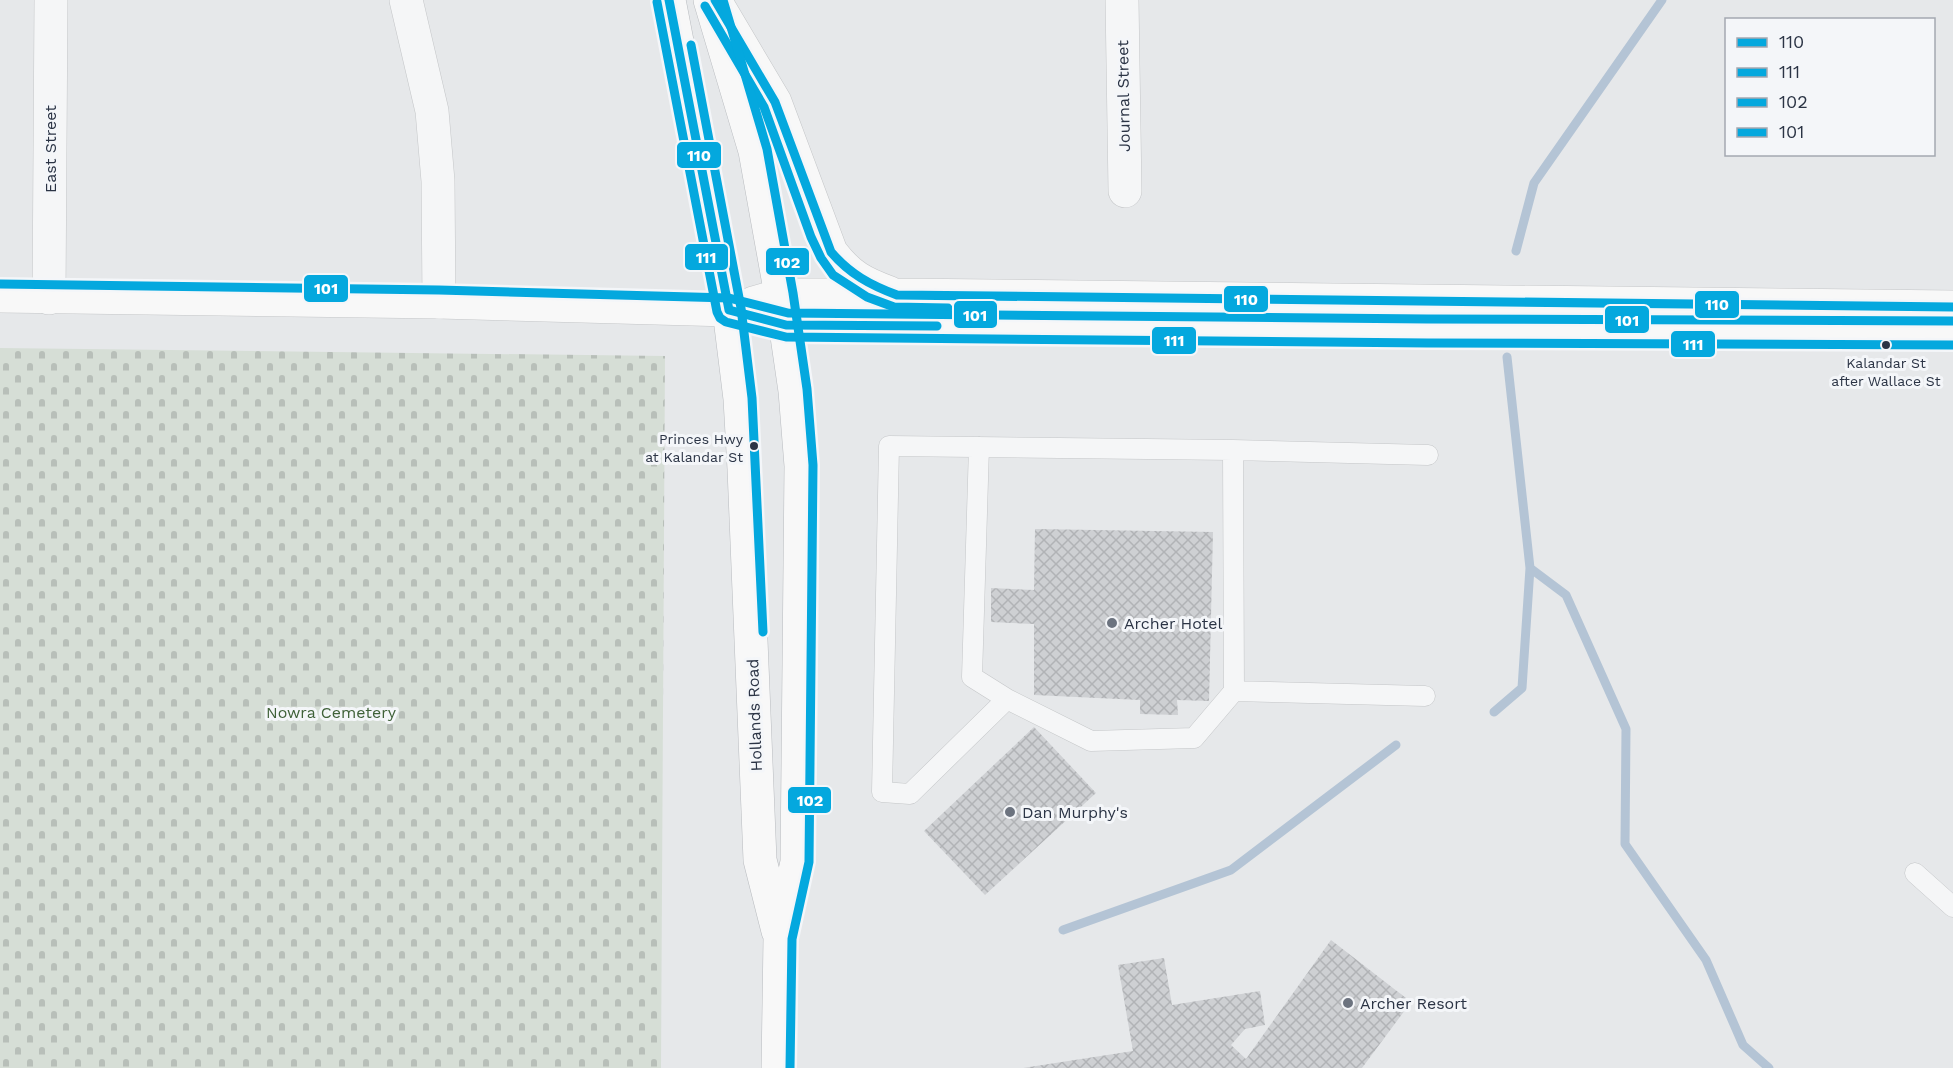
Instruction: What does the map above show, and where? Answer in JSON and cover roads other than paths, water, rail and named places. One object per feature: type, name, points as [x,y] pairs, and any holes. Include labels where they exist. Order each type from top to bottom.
[{"type":"main road","points":[[669,0],[729,310]]},
{"type":"main road","points":[[710,0],[754,151],[783,310]]},
{"type":"main road","points":[[715,0],[775,102],[831,252],[843,268],[858,278],[897,295]]},
{"type":"main road","points":[[783,310],[897,295],[1953,307]]},
{"type":"main road","points":[[0,296],[439,302],[783,310],[1416,331],[1953,333]]},
{"type":"main road","name":"Hollands Road","points":[[729,310],[740,399],[744,469],[760,860],[780,938]]},
{"type":"main road","name":"Hollands Road","points":[[778,1068],[780,938],[797,862],[801,502],[800,445],[795,391],[783,310]]},
{"type":"street","name":"East Street","points":[[49,298],[51,0]]},
{"type":"street","points":[[406,0],[432,111],[438,181],[439,302]]},
{"type":"street","name":"Journal Street","points":[[1122,0],[1125,191]]},
{"type":"lane","points":[[1007,699],[910,794],[882,792],[889,446],[1428,455]]},
{"type":"lane","points":[[979,447],[972,677],[1007,699],[1091,741],[1194,738],[1234,691],[1233,450]]},
{"type":"lane","points":[[1234,691],[1425,696]]},
{"type":"lane","points":[[1915,873],[1953,907]]},
{"type":"waterway","points":[[1516,251],[1534,183],[1662,0]]},
{"type":"waterway","points":[[1507,357],[1530,568],[1566,595],[1626,729],[1625,844],[1706,960],[1743,1045],[1769,1068]]},
{"type":"waterway","points":[[1494,712],[1522,688],[1530,568]]},
{"type":"waterway","points":[[1063,930],[1231,870],[1396,745]]},
{"type":"place","name":"Kalandar St after Wallace St","points":[[1886,345]]},
{"type":"place","name":"Princes Hwy at Kalandar St","points":[[754,446]]},
{"type":"place","name":"Archer Hotel","points":[[1112,623]]},
{"type":"place","name":"Dan Murphy's","points":[[1010,812]]},
{"type":"place","name":"Archer Resort","points":[[1348,1003]]},
{"type":"park label","name":"Nowra Cemetery","points":[[331,712]]}]
